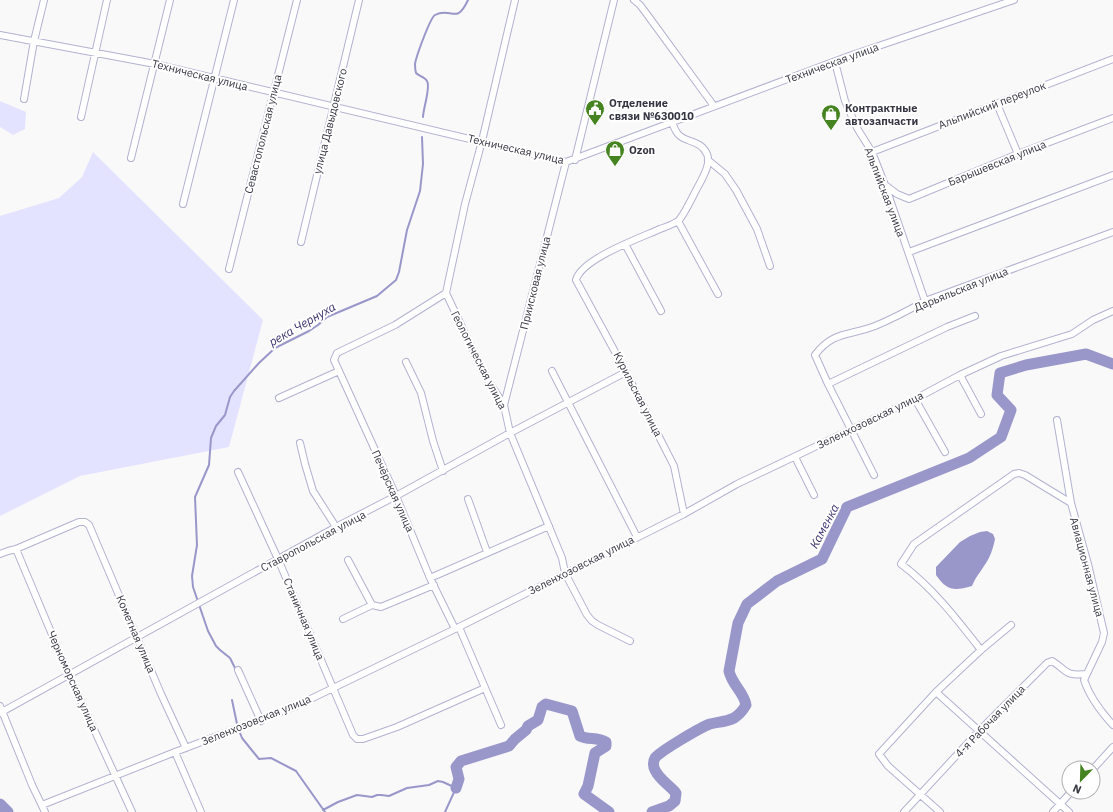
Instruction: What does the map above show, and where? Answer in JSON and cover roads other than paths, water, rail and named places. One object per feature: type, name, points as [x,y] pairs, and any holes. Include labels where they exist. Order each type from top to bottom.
[{"type":"street","points":[[24,98],[34,41],[44,0]]},
{"type":"street","points":[[81,117],[107,0]]},
{"type":"street","points":[[131,158],[170,0]]},
{"type":"street","points":[[183,204],[234,0]]},
{"type":"street","name":"Севастопольская улица","points":[[229,269],[297,0]]},
{"type":"street","name":"улица Давыдовского","points":[[301,242],[360,0]]},
{"type":"street","points":[[446,292],[515,0]]},
{"type":"street","points":[[576,160],[614,0]]},
{"type":"street","points":[[634,0],[640,5],[714,106]]},
{"type":"street","name":"Техническая улица","points":[[0,36],[155,64],[566,162],[576,160],[714,106],[835,62],[1014,0]]},
{"type":"street","name":"Альпийский переулок","points":[[872,152],[1113,59]]},
{"type":"street","name":"Альпийская улица","points":[[835,62],[845,101],[857,128],[872,152],[909,252],[925,301]]},
{"type":"street","points":[[997,104],[1018,154]]},
{"type":"street","name":"Барышевская улица","points":[[885,185],[896,194],[909,199],[1018,154],[1113,118]]},
{"type":"street","points":[[661,311],[625,244],[678,221],[705,174],[708,160],[707,154],[702,147],[695,142],[678,134],[672,123]]},
{"type":"street","points":[[708,160],[725,174],[736,190],[757,229],[770,266]]},
{"type":"street","name":"Приисковая улица","points":[[504,405],[566,162]]},
{"type":"street","points":[[909,252],[1113,175]]},
{"type":"street","points":[[678,221],[718,294]]},
{"type":"street","name":"Дарьяльская улица","points":[[828,384],[815,354],[822,346],[838,335],[852,333],[874,326],[900,315],[925,301],[1113,232]]},
{"type":"street","name":"Курильская улица","points":[[625,244],[601,256],[582,269],[576,280],[626,372],[674,466],[684,514]]},
{"type":"street","name":"Печёрская улица","points":[[446,292],[395,324],[337,353],[334,360],[396,496],[430,578],[457,628],[501,726]]},
{"type":"street","name":"Геологическая улица","points":[[446,292],[477,359],[489,382],[504,405],[510,433],[562,558],[565,573],[587,615],[592,621],[630,641]]},
{"type":"street","name":"Зеленхозовская улица","points":[[42,805],[296,706],[457,628],[684,514],[737,484],[915,399],[960,375],[1001,356],[1072,334],[1093,320],[1113,311]]},
{"type":"street","points":[[874,475],[828,384],[947,327],[975,316]]},
{"type":"street","points":[[406,362],[421,393],[433,441],[443,471]]},
{"type":"street","points":[[552,370],[637,537]]},
{"type":"street","points":[[279,398],[339,371]]},
{"type":"street","name":"Ставропольская улица","points":[[1,710],[202,602],[336,527],[626,372]]},
{"type":"street","points":[[960,375],[981,414]]},
{"type":"street","points":[[915,399],[945,452]]},
{"type":"street","name":"Авиационная улица","points":[[1057,420],[1071,503],[1104,633],[1102,642],[1086,674]]},
{"type":"street","points":[[300,443],[313,491],[336,527]]},
{"type":"street","points":[[796,457],[814,495]]},
{"type":"street","name":"Станичная улица","points":[[238,472],[278,559],[353,735],[357,739],[362,740],[397,727],[485,688]]},
{"type":"street","points":[[980,650],[946,606],[916,576],[901,564],[914,544],[1014,474],[1019,473],[1025,475],[1071,503]]},
{"type":"street","points":[[468,500],[487,552]]},
{"type":"street","name":"Кометная улица","points":[[16,549],[79,522],[85,522],[89,525],[161,694],[186,748]]},
{"type":"street","points":[[430,578],[549,526]]},
{"type":"street","points":[[0,554],[8,550],[16,549]]},
{"type":"street","name":"Черноморская улица","points":[[16,549],[69,674],[132,812]]},
{"type":"street","points":[[348,560],[372,605]]},
{"type":"street","points":[[343,619],[372,605],[381,607],[434,585]]},
{"type":"street","points":[[940,812],[888,766],[879,754],[936,692],[980,650],[1011,625]]},
{"type":"street","name":"4-я Рабочая улица","points":[[904,812],[979,731],[1047,663],[1052,661],[1068,674],[1073,676],[1086,674]]},
{"type":"street","points":[[238,670],[261,720]]},
{"type":"street","points":[[1086,674],[1084,680],[1086,686],[1103,714],[1113,725]]},
{"type":"street","points":[[936,692],[1069,812]]},
{"type":"street","points":[[1,710],[32,785],[45,812]]},
{"type":"street","points":[[1101,760],[1113,747]]},
{"type":"street","points":[[175,752],[201,812]]},
{"type":"street","points":[[1054,812],[1064,800]]},
{"type":"water","points":[[987,531],[993,534],[995,539],[988,560],[972,586],[960,589],[947,587],[936,575],[936,567],[960,542],[970,536]]},
{"type":"waterway","name":"река Чернуха","points":[[423,117],[428,84],[425,78],[416,73],[415,64],[424,38],[435,15],[441,13],[457,14],[464,8],[468,0]]},
{"type":"waterway","name":"река Чернуха","points":[[235,668],[230,658],[216,646],[208,631],[193,587],[192,576],[197,545],[195,497],[209,465],[211,438],[216,426],[225,415],[230,397],[234,391],[259,363],[275,348],[309,331],[327,317],[377,296],[396,280],[399,272],[407,230],[420,191],[423,164],[422,137]]},
{"type":"waterway","name":"Каменка","points":[[652,812],[669,806],[675,801],[676,793],[654,769],[655,758],[672,745],[705,726],[734,718],[746,705],[745,700],[729,671],[738,623],[747,604],[777,581],[822,559],[847,507],[969,458],[1001,437],[1011,410],[997,395],[1000,373],[1026,365],[1086,354],[1113,364]]},
{"type":"waterway","name":"река Чернуха","points":[[232,700],[237,724]]},
{"type":"waterway","points":[[456,788],[459,779],[456,767],[461,761],[509,746],[526,730],[528,726],[538,720],[542,707],[546,704],[572,711],[580,736],[606,742],[606,746],[595,753],[588,786],[584,794],[609,812]]},
{"type":"waterway","name":"река Чернуха","points":[[240,733],[242,738],[259,759],[271,758],[296,771],[325,812]]},
{"type":"waterway","points":[[323,810],[338,802],[357,795],[372,797],[377,795],[389,796],[407,788],[429,785],[438,781],[456,788],[445,812]]},
{"type":"waterway","points":[[0,804],[8,812]]},
{"type":"place","name":"Отделение связи №630010","points":[[595,126]]},
{"type":"place","name":"Контрактные автозапчасти","points":[[831,131]]},
{"type":"place","name":"Ozon","points":[[615,167]]}]
